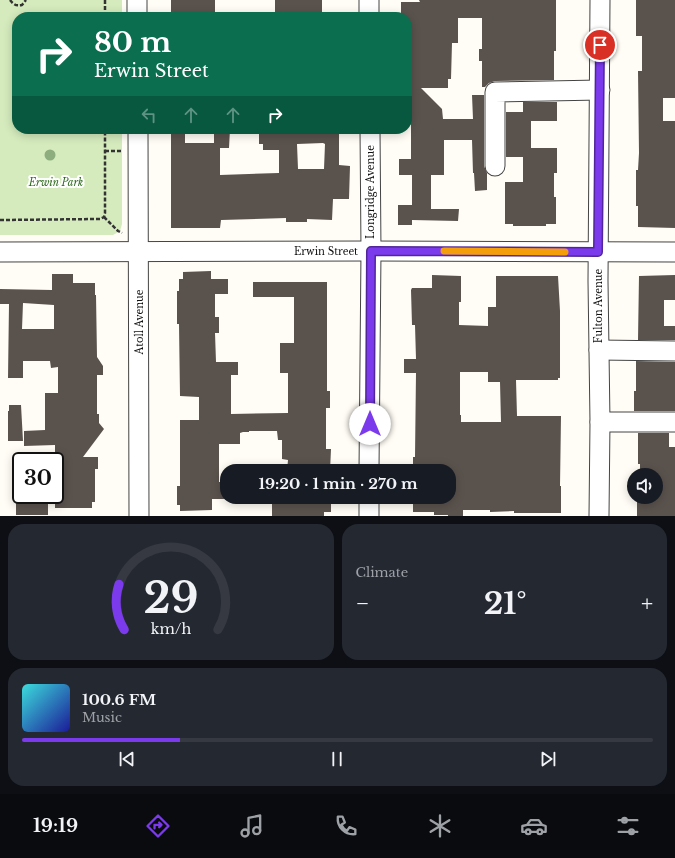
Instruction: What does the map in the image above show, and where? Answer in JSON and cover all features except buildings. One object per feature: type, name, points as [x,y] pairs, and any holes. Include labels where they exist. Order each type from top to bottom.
[{"type":"street","points":[[137,0],[137,12]]},
{"type":"street","points":[[369,0],[369,12]]},
{"type":"street","name":"Fulton Avenue","points":[[599,516],[600,422],[598,252],[600,0]]},
{"type":"street","points":[[495,166],[495,92],[600,90]]},
{"type":"street","name":"Atoll Avenue","points":[[138,134],[139,516]]},
{"type":"street","name":"Longridge Avenue","points":[[369,464],[371,251],[370,134]]},
{"type":"street","name":"Erwin Street","points":[[0,252],[675,252]]},
{"type":"street","points":[[598,350],[675,351]]},
{"type":"street","points":[[600,422],[675,422]]},
{"type":"street","points":[[369,504],[369,516]]},
{"type":"path","points":[[10,0],[14,5],[18,6],[22,5],[26,0]]},
{"type":"path","points":[[105,0],[105,12]]},
{"type":"path","points":[[104,217],[105,134]]},
{"type":"path","points":[[105,151],[124,151]]},
{"type":"path","points":[[0,220],[100,219],[104,217]]},
{"type":"path","points":[[104,217],[122,233]]},
{"type":"green space","name":"Erwin Park","points":[[0,0],[122,0],[122,12],[12,12],[12,134],[122,134],[122,224],[120,231],[113,235],[0,235]]},
{"type":"slow traffic","points":[[444,251],[565,252]]},
{"type":"route","points":[[370,424],[371,251],[598,252],[600,45]]}]
